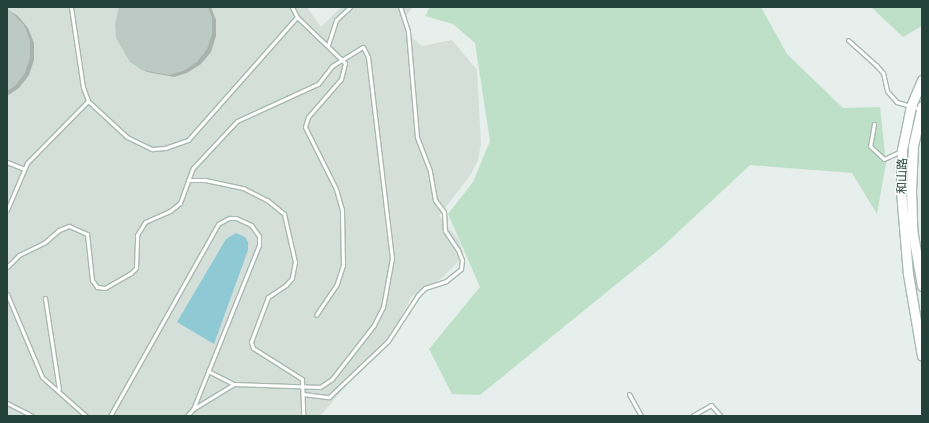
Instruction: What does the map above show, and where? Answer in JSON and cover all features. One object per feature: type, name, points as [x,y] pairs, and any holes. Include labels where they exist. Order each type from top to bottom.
[{"type":"main road","name":"和山路","points":[[922,80],[911,106],[902,150],[902,228],[922,356]]},
{"type":"main road","name":"和山路","points":[[921,107],[913,146],[911,191],[912,229],[922,286]]},
{"type":"lane","points":[[72,7],[83,87],[88,102],[127,137],[152,149],[174,146],[188,140],[297,17]]},
{"type":"lane","points":[[292,7],[297,17],[342,58],[345,63],[341,79],[308,117],[305,127],[336,189],[342,210],[343,266],[337,284],[316,315]]},
{"type":"lane","points":[[328,45],[336,20],[350,7]]},
{"type":"lane","points":[[303,394],[329,397],[388,341],[418,295],[425,288],[446,281],[461,269],[462,260],[458,250],[445,231],[444,212],[435,200],[430,171],[417,137],[408,31],[400,7]]},
{"type":"lane","points":[[848,40],[883,73],[887,91],[897,102],[921,107]]},
{"type":"lane","points":[[7,267],[18,255],[44,243],[59,230],[69,226],[87,234],[92,280],[96,287],[105,288],[136,268],[137,235],[145,222],[170,211],[180,203],[193,168],[237,121],[318,84],[332,66],[342,58],[363,47],[368,57],[392,258],[383,307],[374,326],[332,379],[320,387],[303,388],[234,384],[208,371]]},
{"type":"lane","points":[[7,210],[27,163],[88,102]]},
{"type":"lane","points":[[874,124],[870,146],[884,159],[902,150]]},
{"type":"lane","points":[[7,162],[24,169]]},
{"type":"lane","points":[[188,180],[205,180],[243,188],[267,200],[284,214],[295,262],[292,278],[286,285],[268,297],[251,342],[253,348],[302,379],[303,416]]},
{"type":"lane","points":[[110,416],[218,224],[229,218],[236,218],[251,225],[259,236],[259,245],[193,409]]},
{"type":"lane","points":[[7,294],[42,377],[59,389],[86,416]]},
{"type":"lane","points":[[45,298],[59,389]]},
{"type":"lane","points":[[187,416],[193,409],[234,384]]},
{"type":"lane","points":[[629,394],[641,416]]},
{"type":"lane","points":[[7,403],[32,416]]},
{"type":"lane","points":[[692,416],[711,405],[721,416]]},
{"type":"shaded area","points":[[7,7],[307,7],[321,27],[341,7],[413,7],[402,21],[410,36],[422,46],[452,40],[477,70],[481,144],[478,160],[471,174],[439,216],[458,239],[463,252],[458,262],[442,278],[412,296],[392,333],[320,416],[7,416]]},
{"type":"green space","points":[[430,7],[761,7],[787,54],[843,108],[880,107],[886,163],[877,214],[852,173],[750,165],[661,248],[480,395],[452,394],[429,349],[480,287],[448,214],[473,182],[490,141],[475,43],[453,24],[425,16]]},
{"type":"green space","points":[[871,7],[922,7],[922,26],[903,37]]},
{"type":"water","points":[[236,233],[245,237],[248,242],[248,250],[214,344],[177,322],[226,239]]},
{"type":"building","points":[[119,7],[208,7],[212,17],[212,34],[207,49],[197,62],[183,71],[169,75],[142,70],[130,62],[116,38],[115,24]]},
{"type":"building","points":[[7,8],[24,25],[30,40],[30,57],[25,73],[15,86],[7,91]]}]
